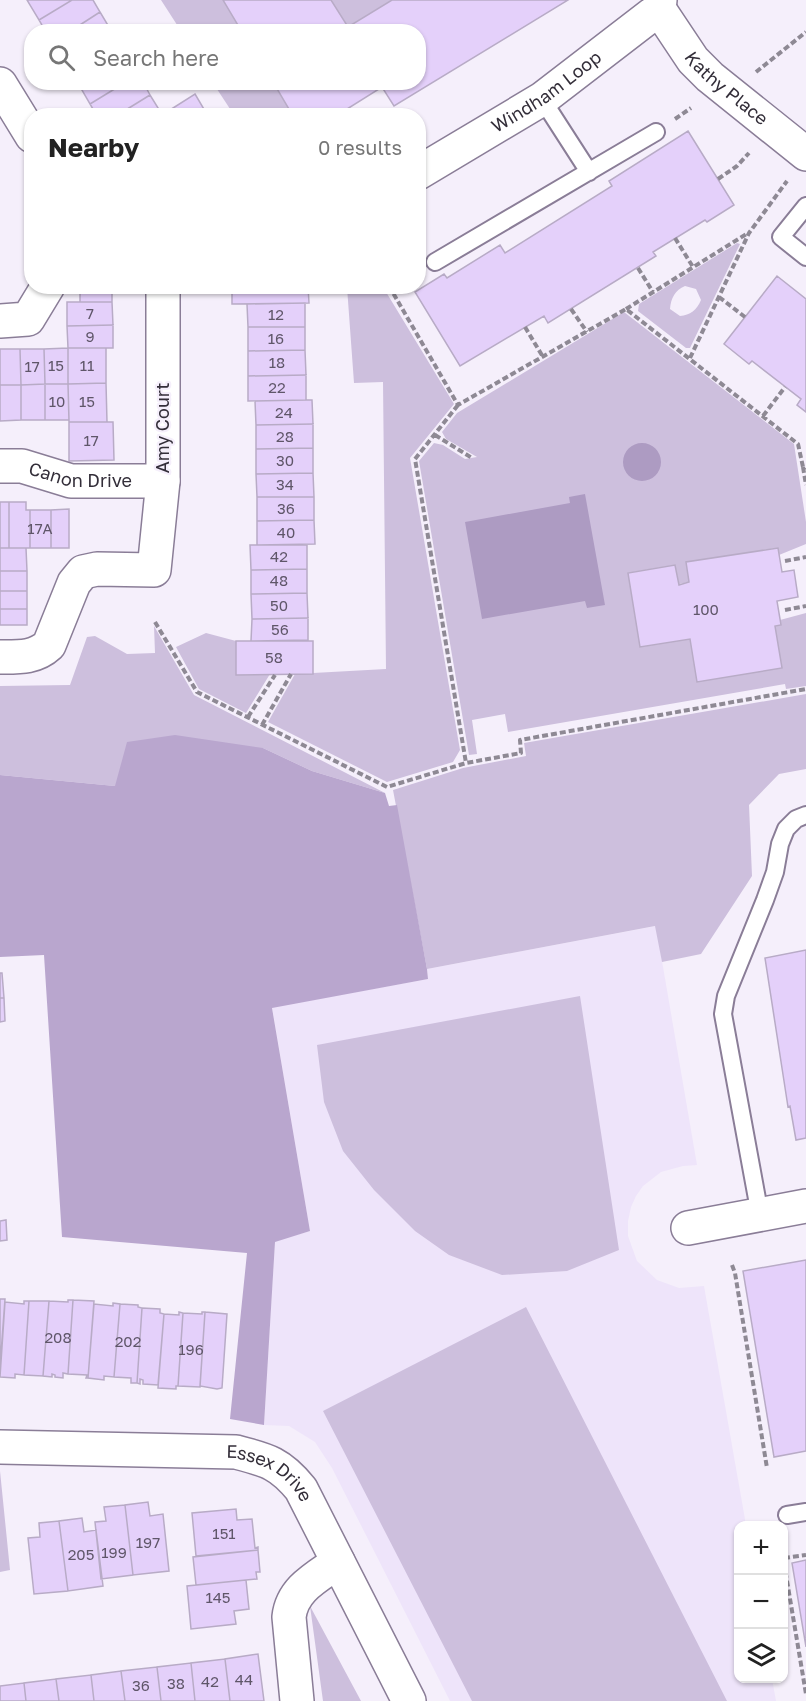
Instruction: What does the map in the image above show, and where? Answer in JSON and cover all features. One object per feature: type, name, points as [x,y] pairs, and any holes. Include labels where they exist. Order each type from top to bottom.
[{"type":"street","name":"Windham Loop","points":[[426,169],[542,99],[660,5]]},
{"type":"street","name":"Kathy Place","points":[[660,5],[693,60],[710,78],[806,154]]},
{"type":"street","points":[[0,84],[24,123]]},
{"type":"street","points":[[0,321],[28,319],[43,294]]},
{"type":"street","name":"Amy Court","points":[[0,657],[31,656],[41,652],[49,645],[74,583],[83,572],[97,569],[154,570],[163,481],[163,294]]},
{"type":"street","name":"Canon Drive","points":[[0,466],[22,466],[71,481],[163,481]]},
{"type":"street","points":[[688,1228],[806,1206]]},
{"type":"street","name":"Essex Drive","points":[[0,1447],[236,1452],[268,1461],[280,1468],[301,1489],[409,1701]]},
{"type":"street","points":[[297,1701],[291,1605],[302,1588],[338,1562]]},
{"type":"lane","points":[[542,99],[589,172]]},
{"type":"lane","points":[[435,262],[661,128]]},
{"type":"lane","points":[[806,206],[781,237],[806,257]]},
{"type":"lane","points":[[760,1215],[723,1014],[724,1005],[775,872],[780,844],[786,829],[796,819],[806,815]]},
{"type":"lane","points":[[787,1515],[806,1512]]},
{"type":"path","points":[[756,72],[806,32]]},
{"type":"path","points":[[661,128],[691,108]]},
{"type":"path","points":[[718,179],[738,166],[749,153]]},
{"type":"path","points":[[690,358],[749,233],[787,182]]},
{"type":"path","points":[[466,763],[415,459],[458,405],[626,309],[749,233]]},
{"type":"path","points":[[675,238],[693,267]]},
{"type":"path","points":[[638,268],[653,292]]},
{"type":"path","points":[[394,294],[458,405]]},
{"type":"path","points":[[719,297],[745,317]]},
{"type":"path","points":[[571,309],[587,332]]},
{"type":"path","points":[[626,309],[798,444],[805,468],[806,486]]},
{"type":"path","points":[[525,327],[543,357]]},
{"type":"path","points":[[763,416],[785,387]]},
{"type":"path","points":[[435,435],[472,458]]},
{"type":"path","points":[[785,561],[806,557]]},
{"type":"path","points":[[785,610],[806,606]]},
{"type":"path","points":[[155,622],[197,692],[387,788],[466,763],[521,753],[520,740],[806,690]]},
{"type":"path","points":[[262,724],[291,674]]},
{"type":"path","points":[[248,718],[275,675]]},
{"type":"path","points":[[732,1265],[767,1468]]},
{"type":"path","points":[[788,1559],[806,1554]]},
{"type":"path","points":[[786,1575],[806,1694]]},
{"type":"shaded area","points":[[161,0],[223,0],[238,24],[176,24]]},
{"type":"shaded area","points":[[331,0],[392,0],[353,24],[346,24]]},
{"type":"shaded area","points":[[218,90],[277,90],[289,108],[229,108]]},
{"type":"shaded area","points":[[737,243],[740,244],[690,348],[686,348],[638,311],[639,304]],"holes":[[[685,286],[696,289],[701,300],[693,311],[680,316],[670,309],[676,292]]]},
{"type":"shaded area","points":[[348,294],[387,294],[454,404],[410,458],[460,750],[453,762],[387,782],[268,722],[295,674],[386,669],[383,382],[354,383]]},
{"type":"shaded area","points":[[624,312],[794,444],[806,522],[806,544],[779,555],[777,548],[686,562],[689,582],[679,584],[675,565],[628,573],[640,647],[690,639],[782,668],[775,626],[781,625],[780,620],[806,613],[806,686],[786,689],[785,684],[508,732],[505,714],[472,720],[477,754],[469,755],[419,461],[434,443],[443,445],[465,459],[477,457],[446,439],[442,432],[457,413]]},
{"type":"shaded area","points":[[642,443],[656,448],[661,462],[656,476],[642,481],[628,476],[623,462],[628,448]]},
{"type":"shaded area","points":[[585,494],[605,605],[587,608],[585,601],[482,619],[465,522],[570,503],[569,497]]},
{"type":"shaded area","points":[[154,626],[194,695],[385,793],[312,771],[263,748],[115,786],[0,775],[0,686],[70,685],[87,637],[95,636],[127,654],[155,653]]},
{"type":"shaded area","points":[[206,633],[236,641],[236,675],[270,674],[246,713],[199,689],[176,647]]},
{"type":"shaded area","points":[[806,694],[806,769],[779,774],[749,805],[752,876],[701,954],[662,962],[655,926],[427,969],[393,790],[463,768],[526,756],[524,743]]},
{"type":"shaded area","points":[[175,735],[263,748],[312,771],[385,793],[389,806],[397,805],[427,969],[428,979],[272,1008],[310,1231],[275,1242],[264,1425],[230,1419],[247,1253],[62,1237],[44,955],[0,957],[0,775],[115,786],[127,742]]},
{"type":"shaded area","points":[[656,926],[697,1165],[661,1172],[643,1186],[631,1207],[628,1236],[637,1261],[657,1280],[679,1288],[704,1286],[745,1521],[734,1521],[734,1683],[773,1683],[776,1701],[450,1701],[332,1468],[315,1442],[289,1426],[264,1425],[275,1241],[310,1231],[272,1007],[428,979],[427,969]]},
{"type":"shaded area","points":[[580,996],[619,1250],[567,1271],[502,1275],[449,1255],[415,1231],[374,1190],[343,1151],[324,1102],[317,1045]]},
{"type":"shaded area","points":[[526,1307],[727,1701],[472,1701],[323,1411]]},
{"type":"shaded area","points":[[0,1471],[10,1570],[0,1572]]},
{"type":"shaded area","points":[[310,1606],[361,1701],[323,1701]]},
{"type":"building","points":[[27,0],[72,0],[39,20]]},
{"type":"building","points":[[72,0],[93,0],[100,12],[81,24],[41,24],[39,20]]},
{"type":"building","points":[[223,0],[331,0],[346,24],[237,24]]},
{"type":"building","points":[[392,0],[568,0],[426,87],[426,24],[353,24]]},
{"type":"building","points":[[100,12],[107,24],[81,24]]},
{"type":"building","points":[[82,90],[113,90],[90,104]]},
{"type":"building","points":[[113,90],[147,90],[150,95],[129,108],[92,108],[90,104]]},
{"type":"building","points":[[278,90],[377,90],[349,108],[288,108]]},
{"type":"building","points":[[384,90],[420,90],[394,106]]},
{"type":"building","points":[[195,94],[203,108],[173,108]]},
{"type":"building","points":[[150,95],[158,108],[129,108]]},
{"type":"building","points":[[688,131],[734,205],[653,252],[656,256],[548,323],[544,316],[460,366],[416,294],[426,294],[426,285],[444,274],[447,278],[500,245],[505,253],[612,186],[609,181]]},
{"type":"building","points":[[777,276],[806,299],[806,412],[797,405],[801,399],[752,361],[749,364],[724,344]]},
{"type":"building","points":[[80,294],[112,294],[112,302],[80,302]]},
{"type":"building","points":[[232,294],[308,294],[309,303],[232,304]]},
{"type":"building","points":[[67,302],[112,302],[113,325],[67,326]]},
{"type":"building","points":[[305,303],[305,327],[248,327],[247,304]]},
{"type":"building","points":[[113,325],[113,348],[68,348],[67,326]]},
{"type":"building","points":[[248,327],[305,327],[305,350],[248,351]]},
{"type":"building","points":[[68,348],[106,348],[106,383],[68,384]]},
{"type":"building","points":[[68,348],[68,384],[45,384],[44,349]]},
{"type":"building","points":[[0,349],[20,349],[21,385],[0,385]]},
{"type":"building","points":[[20,349],[44,349],[45,384],[21,385]]},
{"type":"building","points":[[305,350],[306,375],[248,376],[248,351]]},
{"type":"building","points":[[306,375],[306,400],[248,401],[248,376]]},
{"type":"building","points":[[106,383],[107,422],[69,422],[68,384]]},
{"type":"building","points":[[45,384],[68,384],[69,420],[45,420]]},
{"type":"building","points":[[45,384],[45,420],[21,420],[21,385]]},
{"type":"building","points":[[0,385],[21,385],[21,420],[0,421]]},
{"type":"building","points":[[312,400],[313,424],[256,425],[255,401]]},
{"type":"building","points":[[69,422],[113,422],[114,460],[69,461]]},
{"type":"building","points":[[313,424],[313,448],[256,449],[256,425]]},
{"type":"building","points":[[313,448],[313,473],[256,474],[256,449]]},
{"type":"building","points":[[313,473],[314,497],[257,497],[256,474]]},
{"type":"building","points":[[257,497],[314,497],[314,520],[257,521]]},
{"type":"building","points":[[0,502],[9,502],[9,548],[0,548]]},
{"type":"building","points":[[9,502],[26,502],[26,510],[30,510],[30,548],[9,548]]},
{"type":"building","points":[[69,509],[69,548],[51,548],[51,510]]},
{"type":"building","points":[[30,510],[51,510],[51,548],[30,548]]},
{"type":"building","points":[[314,520],[315,544],[257,545],[257,521]]},
{"type":"building","points":[[250,545],[307,545],[307,569],[251,570]]},
{"type":"building","points":[[0,548],[26,548],[27,571],[0,571]]},
{"type":"building","points":[[778,548],[782,572],[794,570],[798,597],[777,601],[781,625],[775,626],[782,668],[697,682],[690,639],[640,647],[628,573],[675,565],[679,585],[689,582],[686,562]]},
{"type":"building","points":[[307,569],[307,593],[251,594],[251,570]]},
{"type":"building","points":[[0,571],[27,571],[27,591],[0,591]]},
{"type":"building","points":[[0,591],[27,591],[27,609],[0,609]]},
{"type":"building","points":[[307,593],[308,618],[252,619],[251,594]]},
{"type":"building","points":[[0,609],[27,609],[27,625],[0,625]]},
{"type":"building","points":[[308,618],[308,640],[251,641],[252,619]]},
{"type":"building","points":[[236,641],[313,641],[313,674],[236,675]]},
{"type":"building","points":[[806,950],[806,1138],[796,1140],[790,1106],[788,1107],[765,958]]},
{"type":"building","points":[[0,973],[2,973],[4,998],[0,998]]},
{"type":"building","points":[[0,998],[4,998],[5,1021],[0,1022]]},
{"type":"building","points":[[6,1220],[7,1240],[0,1241],[0,1221]]},
{"type":"building","points":[[806,1260],[806,1451],[774,1457],[743,1271]]},
{"type":"building","points":[[0,1299],[5,1299],[0,1367]]},
{"type":"building","points":[[68,1300],[73,1300],[68,1374],[63,1373],[63,1378],[52,1374],[52,1377],[43,1376],[49,1301],[68,1302]]},
{"type":"building","points":[[73,1300],[94,1301],[88,1378],[86,1378],[87,1375],[68,1374]]},
{"type":"building","points":[[24,1301],[29,1301],[24,1375],[15,1374],[15,1378],[0,1377],[5,1302],[24,1304]]},
{"type":"building","points":[[29,1301],[49,1301],[43,1376],[24,1375]]},
{"type":"building","points":[[113,1303],[120,1304],[114,1377],[104,1376],[104,1380],[88,1378],[94,1304],[113,1306]]},
{"type":"building","points":[[120,1304],[138,1305],[142,1308],[137,1383],[131,1383],[131,1378],[114,1377]]},
{"type":"building","points":[[142,1308],[160,1309],[160,1313],[164,1314],[158,1385],[143,1384],[143,1380],[140,1379],[140,1384],[137,1383]]},
{"type":"building","points":[[179,1312],[183,1313],[178,1386],[176,1389],[158,1388],[164,1314],[179,1315]]},
{"type":"building","points":[[205,1312],[200,1387],[178,1386],[183,1313],[202,1314]]},
{"type":"building","points":[[205,1312],[227,1314],[222,1388],[217,1389],[200,1386]]},
{"type":"building","points":[[148,1502],[150,1516],[163,1514],[169,1571],[133,1575],[125,1505]]},
{"type":"building","points":[[125,1505],[133,1575],[101,1579],[95,1522],[106,1521],[104,1507]]},
{"type":"building","points":[[236,1509],[237,1520],[252,1519],[255,1548],[258,1547],[258,1550],[196,1556],[192,1513]]},
{"type":"building","points":[[82,1518],[84,1532],[96,1530],[103,1586],[68,1591],[59,1521]]},
{"type":"building","points":[[59,1521],[68,1591],[34,1594],[28,1538],[40,1537],[39,1523]]},
{"type":"building","points":[[258,1550],[260,1572],[256,1572],[257,1579],[196,1585],[193,1557]]},
{"type":"building","points":[[806,1560],[806,1647],[792,1563]]},
{"type":"building","points":[[246,1580],[249,1609],[234,1611],[236,1624],[191,1629],[187,1586]]},
{"type":"building","points":[[258,1654],[264,1701],[230,1701],[225,1659]]},
{"type":"building","points":[[225,1659],[230,1701],[195,1701],[191,1663]]},
{"type":"building","points":[[191,1663],[195,1701],[161,1701],[157,1667]]},
{"type":"building","points":[[157,1667],[161,1701],[125,1701],[121,1671]]},
{"type":"building","points":[[121,1671],[125,1701],[94,1701],[91,1675]]},
{"type":"building","points":[[91,1675],[94,1701],[59,1701],[56,1679]]},
{"type":"building","points":[[56,1679],[59,1701],[26,1701],[24,1683]]},
{"type":"building","points":[[24,1683],[26,1701],[0,1701],[0,1686]]}]
